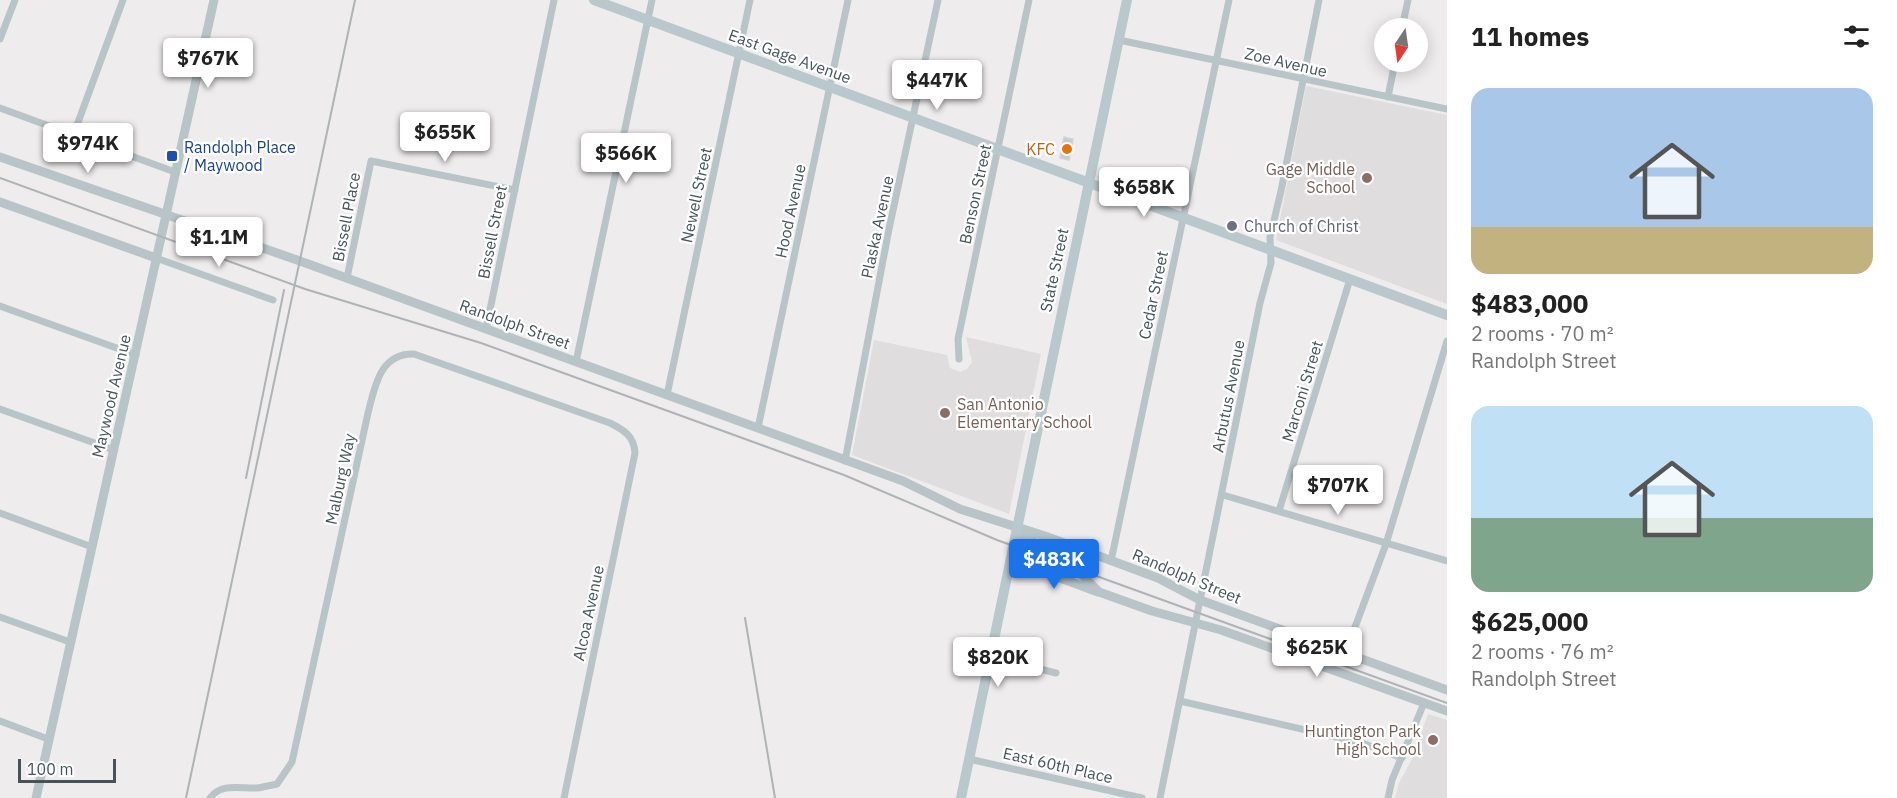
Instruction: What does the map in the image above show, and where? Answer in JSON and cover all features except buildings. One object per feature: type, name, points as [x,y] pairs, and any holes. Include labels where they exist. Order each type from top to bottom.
[{"type":"main road","name":"East Gage Avenue","points":[[594,0],[1447,315]]},
{"type":"main road","name":"State Street","points":[[961,798],[1127,0]]},
{"type":"street","points":[[0,39],[15,0]]},
{"type":"street","points":[[73,136],[123,0]]},
{"type":"street","name":"Maywood Avenue","points":[[36,798],[214,0]]},
{"type":"street","name":"Bissell Street","points":[[486,329],[554,0]]},
{"type":"street","points":[[576,363],[652,0]]},
{"type":"street","name":"Newell Street","points":[[667,395],[750,0]]},
{"type":"street","name":"Hood Avenue","points":[[758,428],[848,0]]},
{"type":"street","name":"Plaska Avenue","points":[[845,461],[938,0]]},
{"type":"street","name":"Benson Street","points":[[959,359],[958,339],[1029,0]]},
{"type":"street","name":"Cedar Street","points":[[1112,561],[1229,0]]},
{"type":"street","name":"Arbutus Avenue","points":[[1160,798],[1260,303],[1271,263],[1270,237],[1319,0]]},
{"type":"street","points":[[1404,18],[1408,0]]},
{"type":"street","name":"Zoe Avenue","points":[[1119,40],[1302,78],[1312,83],[1447,109]]},
{"type":"street","points":[[1388,97],[1393,72]]},
{"type":"street","points":[[0,108],[175,172]]},
{"type":"street","name":"Randolph Street","points":[[0,157],[166,217],[206,228],[347,278],[903,481],[960,509],[1017,529],[1028,530],[1158,578],[1200,600],[1447,690]]},
{"type":"street","name":"Bissell Place","points":[[347,278],[371,161],[515,190]]},
{"type":"street","points":[[0,202],[273,300]]},
{"type":"street","name":"Marconi Street","points":[[1279,512],[1350,279]]},
{"type":"street","points":[[0,306],[136,355]]},
{"type":"street","points":[[1346,654],[1386,544],[1447,341]]},
{"type":"street","name":"Malburg Way","points":[[210,798],[214,792],[231,786],[256,788],[277,784],[292,762],[368,413],[378,375],[392,358],[403,354],[414,354],[610,423],[629,435]]},
{"type":"street","points":[[0,409],[114,450]]},
{"type":"street","name":"Alcoa Avenue","points":[[564,798],[635,453],[629,435]]},
{"type":"street","points":[[1223,495],[1447,561]]},
{"type":"street","points":[[0,513],[92,547]]},
{"type":"street","name":"Randolph Street","points":[[1017,529],[1026,538],[1064,557],[1099,592],[1152,611],[1195,621],[1447,711]]},
{"type":"street","points":[[1008,573],[1020,567],[1033,568],[1099,592]]},
{"type":"street","points":[[0,617],[70,642]]},
{"type":"street","points":[[991,657],[1056,673]]},
{"type":"street","points":[[1180,701],[1362,743],[1402,758]]},
{"type":"street","points":[[1388,798],[1424,703]]},
{"type":"street","points":[[0,721],[48,739]]},
{"type":"street","name":"East 60th Place","points":[[969,759],[1142,798]]},
{"type":"shaded area","name":"Gage Middle School","points":[[1306,86],[1447,115],[1447,304],[1276,240]]},
{"type":"shaded area","name":"San Antonio Elementary School","points":[[966,337],[1041,354],[1009,514],[852,455],[874,340],[947,355],[950,368],[960,372],[967,369],[972,362]]},
{"type":"shaded area","name":"Huntington Park High School","points":[[1428,714],[1447,720],[1447,798],[1395,798],[1399,783],[1412,759]]},
{"type":"railway","points":[[186,798],[355,0]]},
{"type":"railway","points":[[0,178],[305,289],[481,343],[844,475],[997,540],[1447,703]]},
{"type":"railway","points":[[246,478],[284,290]]},
{"type":"railway","points":[[745,618],[775,798]]},
{"type":"place","name":"KFC","points":[[1067,149]]},
{"type":"place","name":"Randolph Place / Maywood","points":[[172,156]]},
{"type":"place","name":"Gage Middle School","points":[[1367,178]]},
{"type":"place","name":"Church of Christ","points":[[1232,226]]},
{"type":"place","name":"San Antonio Elementary School","points":[[945,413]]},
{"type":"place","name":"Huntington Park High School","points":[[1433,740]]}]
